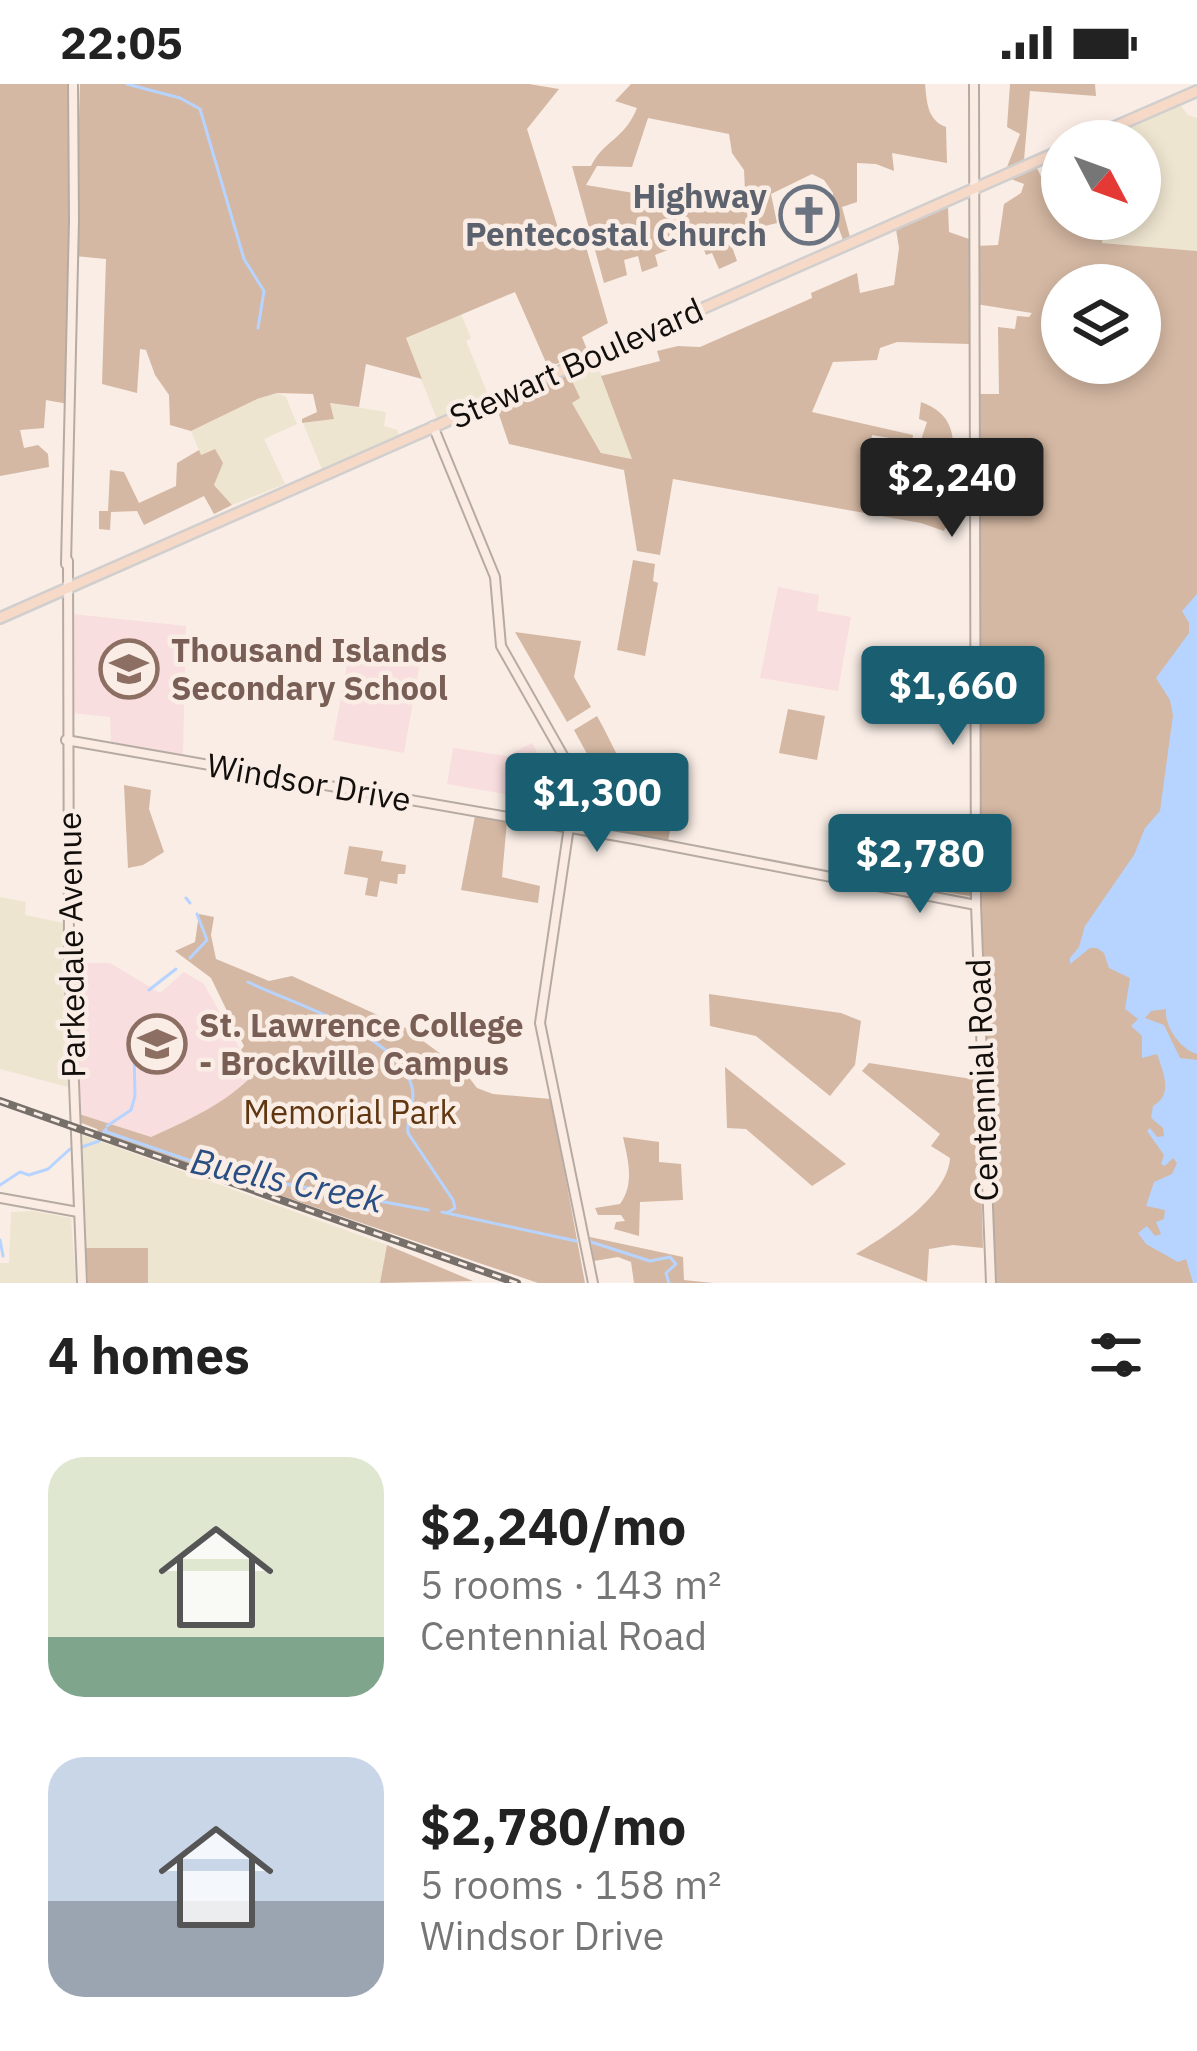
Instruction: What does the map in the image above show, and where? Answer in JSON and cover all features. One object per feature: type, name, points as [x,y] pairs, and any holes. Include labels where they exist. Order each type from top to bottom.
[{"type":"main road","points":[[1132,120],[1197,92]]},
{"type":"main road","name":"Stewart Boulevard","points":[[0,615],[65,592],[1041,159]]},
{"type":"street","name":"Parkedale Avenue","points":[[73,84],[66,740],[82,1283]]},
{"type":"street","name":"Centennial Road","points":[[974,84],[976,905],[991,1283]]},
{"type":"street","points":[[434,425],[495,577],[501,646],[573,773],[541,1023],[592,1283]]},
{"type":"street","name":"Windsor Drive","points":[[66,740],[568,827],[976,905]]},
{"type":"street","points":[[0,1198],[77,1212]]},
{"type":"shaded area","points":[[1180,105],[1197,118],[1197,251],[1101,243],[1161,240],[1161,120],[1146,120]]},
{"type":"shaded area","points":[[461,314],[471,338],[466,341],[489,397],[437,419],[405,339]]},
{"type":"shaded area","points":[[595,359],[633,459],[602,453],[571,402],[568,372]]},
{"type":"shaded area","points":[[278,393],[286,397],[297,424],[264,439],[285,484],[232,505],[214,485],[215,449],[201,455],[191,431]]},
{"type":"shaded area","points":[[330,403],[386,412],[384,426],[399,435],[322,469],[303,423],[334,419]]},
{"type":"shaded area","points":[[778,587],[819,595],[817,611],[851,617],[838,691],[760,678]]},
{"type":"shaded area","name":"Thousand Islands Secondary School","points":[[73,614],[186,626],[183,755],[111,742],[110,717],[72,713]]},
{"type":"shaded area","points":[[350,649],[420,662],[404,753],[333,740]]},
{"type":"shaded area","points":[[532,743],[553,780],[549,802],[447,784],[453,748],[507,756]]},
{"type":"shaded area","points":[[0,897],[26,902],[25,915],[63,923],[68,1087],[0,1069]]},
{"type":"shaded area","name":"St. Lawrence College - Brockville Campus","points":[[75,963],[110,963],[160,993],[184,972],[204,984],[241,1051],[238,1055],[255,1073],[233,1096],[209,1111],[151,1137],[79,1114]]},
{"type":"shaded area","points":[[80,1134],[387,1245],[380,1283],[148,1283],[148,1248],[85,1248]]},
{"type":"shaded area","points":[[11,1212],[71,1218],[76,1283],[0,1283],[0,1263],[9,1263]]},
{"type":"green space","points":[[0,84],[70,84],[68,404],[46,400],[44,428],[20,430],[24,448],[38,445],[48,454],[49,467],[0,476]]},
{"type":"green space","points":[[80,84],[529,84],[559,89],[527,129],[563,244],[584,240],[608,323],[582,337],[588,352],[548,367],[515,292],[406,338],[422,379],[366,364],[359,407],[330,403],[334,419],[302,423],[317,412],[313,394],[277,393],[191,431],[170,425],[169,395],[146,350],[140,349],[137,393],[102,384],[106,259],[75,256]]},
{"type":"green space","points":[[631,84],[925,84],[932,115],[946,127],[947,163],[892,153],[894,171],[857,163],[857,202],[842,207],[850,237],[843,240],[831,207],[833,193],[824,180],[812,174],[771,194],[777,223],[728,235],[737,261],[719,269],[699,238],[655,255],[658,266],[642,272],[638,256],[624,260],[627,275],[604,283],[572,166],[591,166],[632,119],[637,108],[615,101]],"holes":[[[648,118],[729,134],[732,153],[744,170],[746,212],[586,185],[597,166],[632,167]]]},
{"type":"green space","points":[[1010,84],[1095,84],[1096,96],[1030,91],[1024,160],[1007,167],[1020,134],[1007,127]]},
{"type":"green space","points":[[1037,168],[1041,240],[1102,240],[1197,251],[1197,1283],[995,1283],[981,904],[977,394],[999,394],[998,327],[1015,329],[1017,316],[1032,313],[976,304],[976,246],[998,245],[1004,204],[1021,193],[1024,184],[1011,179]]},
{"type":"green space","points":[[948,207],[949,232],[969,239],[970,344],[897,342],[880,348],[877,360],[833,362],[812,412],[913,435],[912,442],[872,435],[866,505],[911,504],[922,474],[927,422],[919,419],[921,402],[940,412],[952,434],[954,464],[970,465],[970,508],[955,506],[944,531],[673,479],[660,555],[637,551],[624,470],[509,444],[495,403],[568,372],[580,398],[572,403],[601,453],[632,459],[601,376],[660,361],[657,351],[700,347],[857,273],[860,293],[894,285],[899,248],[896,229]]},
{"type":"green space","points":[[215,449],[223,463],[214,485],[232,505],[214,514],[204,496],[144,525],[137,511],[111,512],[110,530],[99,529],[99,511],[108,511],[110,470],[124,472],[139,503],[176,486],[177,463],[199,450],[201,455]]},
{"type":"green space","points":[[633,560],[655,564],[653,581],[658,583],[645,656],[617,650]]},
{"type":"green space","points":[[515,632],[581,641],[574,677],[591,707],[567,722]]},
{"type":"green space","points":[[788,709],[825,716],[817,760],[779,753]]},
{"type":"green space","points":[[597,716],[637,791],[671,825],[668,841],[625,833],[627,816],[592,809],[598,774],[574,730]]},
{"type":"green space","points":[[124,785],[151,790],[149,809],[164,852],[128,868]]},
{"type":"green space","points":[[475,816],[507,821],[502,877],[540,886],[538,903],[461,890]]},
{"type":"green space","points":[[970,842],[970,896],[889,883],[893,866],[934,867]]},
{"type":"green space","points":[[349,846],[383,851],[381,861],[406,865],[405,874],[398,874],[397,884],[380,881],[377,897],[365,895],[368,878],[344,874]]},
{"type":"green space","name":"Memorial Park","points":[[199,914],[214,917],[211,935],[216,959],[269,981],[292,976],[404,1027],[464,1071],[477,1088],[551,1099],[585,1283],[538,1283],[99,1134],[79,1122],[79,1114],[151,1137],[219,1103],[255,1073],[237,1055],[244,1046],[211,978],[175,951],[195,942]]},
{"type":"green space","points":[[709,994],[841,1013],[861,1021],[855,1065],[830,1096],[756,1036],[710,1026]]},
{"type":"green space","points":[[869,1063],[978,1080],[983,1248],[929,1249],[927,1282],[856,1254],[927,1201],[947,1173],[950,1158],[931,1146],[940,1134],[862,1071]]},
{"type":"green space","points":[[725,1067],[846,1164],[812,1186],[746,1129],[727,1128]]},
{"type":"green space","points":[[623,1137],[659,1142],[659,1162],[681,1164],[683,1200],[640,1202],[639,1236],[614,1229],[616,1222],[625,1221],[621,1215],[598,1215],[595,1208],[620,1204],[625,1196],[629,1172]]},
{"type":"green space","points":[[590,1237],[683,1257],[684,1280],[713,1283],[634,1283],[631,1262],[618,1257],[594,1261]]},
{"type":"green space","points":[[387,1245],[473,1281],[380,1283]]},
{"type":"green space","points":[[85,1248],[148,1248],[148,1283],[88,1283]]},
{"type":"water","points":[[1197,594],[1197,1054],[1174,1036],[1166,1009],[1151,1011],[1145,1018],[1164,1025],[1180,1058],[1197,1060],[1197,1283],[1193,1283],[1186,1259],[1178,1262],[1146,1244],[1138,1233],[1147,1226],[1155,1236],[1161,1234],[1156,1222],[1164,1219],[1165,1210],[1146,1206],[1154,1182],[1172,1174],[1177,1163],[1173,1158],[1161,1164],[1164,1155],[1147,1131],[1150,1128],[1157,1137],[1164,1136],[1163,1128],[1151,1118],[1165,1083],[1157,1054],[1142,1058],[1142,1036],[1131,1026],[1138,1019],[1125,1009],[1130,978],[1109,968],[1097,948],[1070,964],[1070,958],[1085,926],[1134,855],[1145,828],[1160,811],[1173,715],[1156,678],[1189,633],[1182,611]]},
{"type":"waterway","points":[[127,84],[180,98],[200,109],[244,259],[264,291],[258,328]]},
{"type":"waterway","points":[[186,898],[190,903]]},
{"type":"waterway","points":[[190,958],[207,940],[197,914]]},
{"type":"waterway","points":[[149,990],[176,969]]},
{"type":"waterway","points":[[248,982],[366,1036],[403,1068],[413,1093],[408,1133],[453,1200],[455,1208],[447,1213]]},
{"type":"waterway","points":[[107,1126],[131,1110],[134,1049]]},
{"type":"waterway","name":"Buells Creek","points":[[82,1147],[99,1141],[106,1129]]},
{"type":"waterway","name":"Buells Creek","points":[[104,1131],[226,1173],[428,1210]]},
{"type":"waterway","name":"Buells Creek","points":[[0,1185],[20,1172],[29,1175],[48,1169],[70,1149]]},
{"type":"waterway","name":"Buells Creek","points":[[442,1212],[576,1241]]},
{"type":"waterway","points":[[0,1240],[3,1256]]},
{"type":"waterway","name":"Buells Creek","points":[[588,1241],[650,1261],[670,1257],[676,1264],[666,1273],[669,1283]]},
{"type":"railway","points":[[0,1101],[517,1283]]},
{"type":"place","name":"Highway Pentecostal Church","points":[[809,215]]},
{"type":"place","name":"Thousand Islands Secondary School","points":[[129,669]]},
{"type":"place","name":"St. Lawrence College - Brockville Campus","points":[[157,1044]]}]
